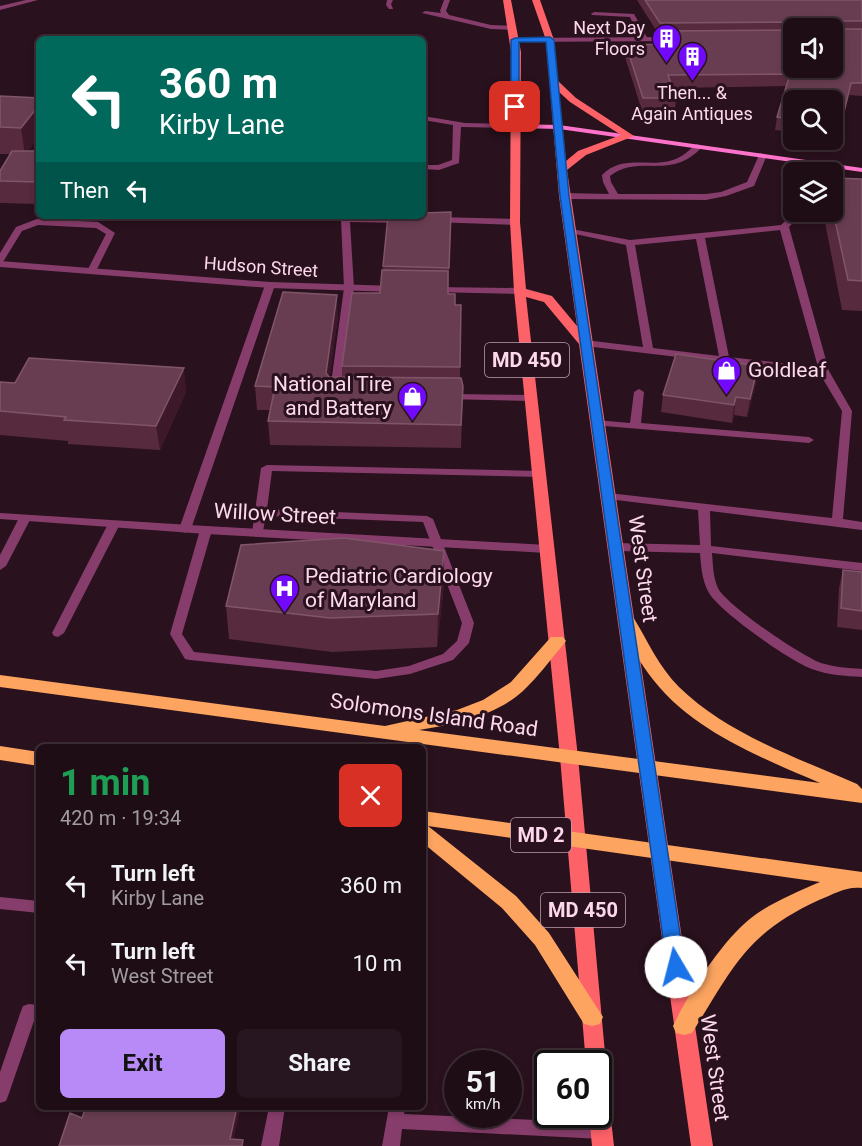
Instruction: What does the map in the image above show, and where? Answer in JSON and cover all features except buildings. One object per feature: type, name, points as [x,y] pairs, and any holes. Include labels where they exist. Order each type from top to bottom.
[{"type":"highway","points":[[627,621],[655,671],[683,700],[710,721],[862,795]]},
{"type":"highway","points":[[378,731],[462,715],[493,703],[516,687],[557,641]]},
{"type":"highway","name":"Solomons Island Road","points":[[0,681],[862,795]]},
{"type":"highway","points":[[0,753],[36,759]]},
{"type":"highway","name":"MD 2","points":[[426,818],[855,879]]},
{"type":"highway","points":[[426,834],[509,902],[542,939],[592,1017]]},
{"type":"highway","points":[[684,1026],[736,946],[749,932],[774,913],[855,879]]},
{"type":"main road","name":"MD 450","points":[[507,0],[515,40],[515,222],[520,291],[569,757],[595,1050]]},
{"type":"main road","name":"West Street","points":[[536,0],[550,40],[564,196],[702,1146]]},
{"type":"main road","points":[[555,83],[573,100],[629,136]]},
{"type":"main road","points":[[515,126],[559,127],[807,162]]},
{"type":"main road","points":[[562,169],[582,153],[629,136]]},
{"type":"main road","points":[[843,167],[862,170]]},
{"type":"main road","points":[[520,291],[548,299],[585,343]]},
{"type":"street","points":[[0,8],[35,0]]},
{"type":"street","points":[[443,3],[446,16]]},
{"type":"street","points":[[425,13],[491,27],[513,28]]},
{"type":"street","points":[[594,14],[632,15],[644,39]]},
{"type":"street","points":[[515,40],[690,38]]},
{"type":"street","points":[[426,118],[457,123],[515,126]]},
{"type":"street","points":[[426,167],[439,168],[456,161],[457,123]]},
{"type":"street","points":[[615,196],[607,182],[606,175],[610,170],[625,164],[681,162],[690,157],[699,146]]},
{"type":"street","points":[[564,196],[706,197],[731,192],[751,184],[763,156]]},
{"type":"street","points":[[345,219],[349,288],[334,396],[346,396]]},
{"type":"street","points":[[379,219],[413,220]]},
{"type":"street","points":[[424,220],[515,222]]},
{"type":"street","points":[[0,262],[19,229],[37,222],[98,225],[111,233],[92,272]]},
{"type":"street","points":[[569,230],[630,243],[784,227],[789,222]]},
{"type":"street","points":[[784,227],[824,371],[847,411],[837,522]]},
{"type":"street","points":[[700,236],[724,358]]},
{"type":"street","points":[[630,243],[648,349]]},
{"type":"street","name":"Hudson Street","points":[[0,262],[92,272],[270,285],[408,289]]},
{"type":"street","points":[[184,529],[270,285]]},
{"type":"street","points":[[420,290],[520,291]]},
{"type":"street","points":[[585,343],[824,371]]},
{"type":"street","points":[[635,427],[639,392]]},
{"type":"street","points":[[438,397],[532,398]]},
{"type":"street","points":[[596,423],[809,440]]},
{"type":"street","points":[[258,533],[267,468],[539,474]]},
{"type":"street","points":[[608,496],[862,526]]},
{"type":"street","points":[[704,507],[705,549],[714,592],[729,607],[811,664],[830,670],[862,673]]},
{"type":"street","points":[[206,530],[176,634],[190,656],[376,675],[410,669],[448,657],[463,643],[468,623],[427,519],[261,512]]},
{"type":"street","name":"Willow Street","points":[[0,516],[184,529],[547,549]]},
{"type":"street","points":[[0,566],[25,518]]},
{"type":"street","points":[[58,633],[114,524]]},
{"type":"street","points":[[616,547],[705,549],[862,567]]},
{"type":"street","points":[[0,903],[36,907]]},
{"type":"street","points":[[0,1096],[29,1011],[36,1012]]},
{"type":"street","points":[[270,1146],[276,1110]]},
{"type":"street","points":[[392,1146],[396,1114],[603,1138]]},
{"type":"place","name":"Next Day Floors","points":[[666,64]]},
{"type":"place","name":"Then... & Again Antiques","points":[[692,82]]},
{"type":"place","name":"Goldleaf","points":[[727,396]]},
{"type":"place","name":"National Tire and Battery","points":[[413,422]]},
{"type":"place","name":"Pediatric Cardiology of Maryland","points":[[284,614]]},
{"type":"route","points":[[515,107],[515,40],[550,40],[564,196],[676,967]]}]
